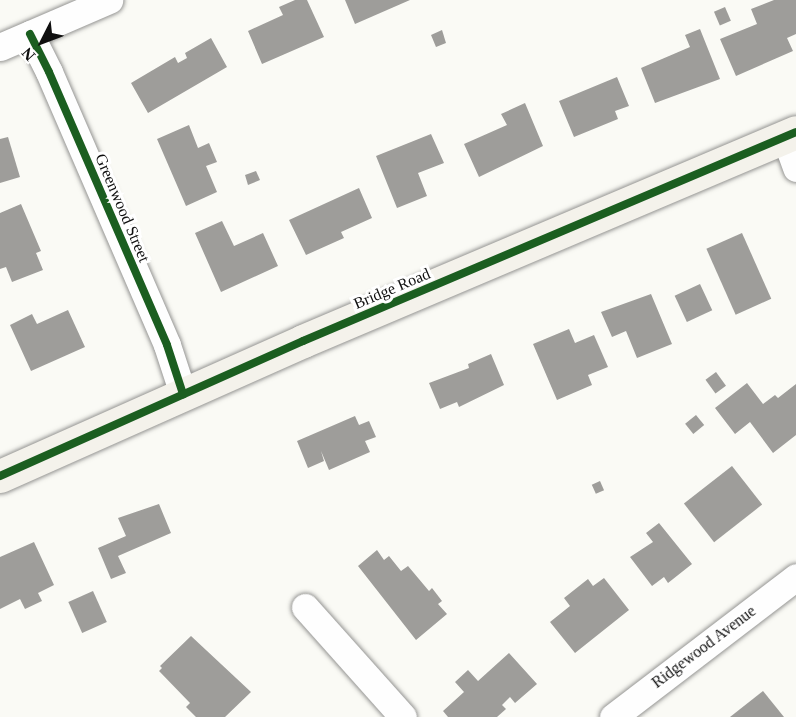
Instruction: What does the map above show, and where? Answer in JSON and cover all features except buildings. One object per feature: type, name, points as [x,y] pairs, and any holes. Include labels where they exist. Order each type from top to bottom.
[{"type":"street","points":[[0,47],[109,0]]},
{"type":"street","name":"Greenwood Street","points":[[30,34],[49,72],[163,335],[183,394]]},
{"type":"street","points":[[791,134],[796,168]]},
{"type":"street","name":"Bridge Road","points":[[0,476],[183,394],[791,134]]},
{"type":"street","name":"Ridgewood Avenue","points":[[613,717],[796,577]]},
{"type":"street","points":[[305,607],[403,717]]},
{"type":"cycle path","points":[[30,34],[49,72],[167,345],[183,394]]},
{"type":"cycle path","points":[[0,476],[303,341],[796,132]]}]
